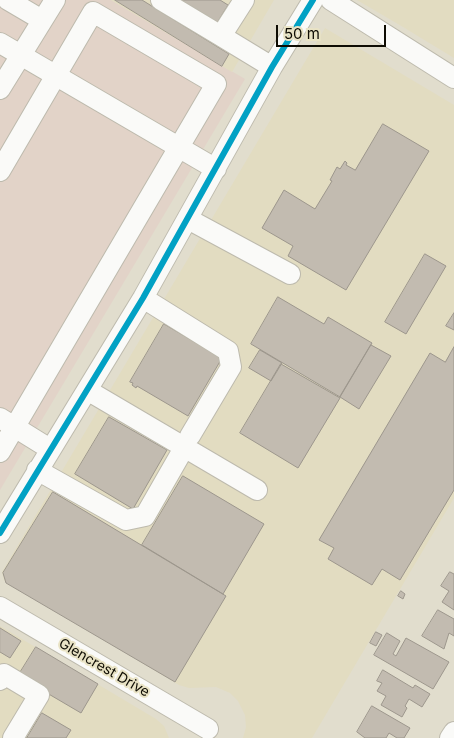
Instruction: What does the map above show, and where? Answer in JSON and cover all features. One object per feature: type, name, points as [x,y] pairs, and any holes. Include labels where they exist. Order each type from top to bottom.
[{"type":"street","points":[[8,0],[42,20]]},
{"type":"street","points":[[0,89],[55,0]]},
{"type":"street","points":[[161,0],[272,67]]},
{"type":"street","points":[[221,36],[244,0]]},
{"type":"street","points":[[331,0],[454,78]]},
{"type":"street","points":[[0,533],[144,298],[272,67],[303,3]]},
{"type":"street","points":[[0,172],[93,12],[216,84],[179,148],[8,422],[0,452]]},
{"type":"street","points":[[0,43],[216,169]]},
{"type":"street","points":[[188,219],[290,274]]},
{"type":"street","points":[[37,470],[126,520],[145,516],[230,367],[228,351],[144,298]]},
{"type":"street","points":[[87,390],[187,442],[257,490]]},
{"type":"street","points":[[8,422],[50,449]]},
{"type":"street","name":"Glencrest Drive","points":[[0,607],[208,729]]},
{"type":"street","points":[[1,675],[39,695],[13,738]]},
{"type":"street","points":[[450,738],[454,732]]},
{"type":"shaded area","points":[[0,0],[111,0],[245,79],[0,490]]},
{"type":"shaded area","points":[[111,0],[274,0],[232,72]]},
{"type":"shaded area","points":[[357,0],[454,0],[454,58],[403,27]]},
{"type":"shaded area","points":[[325,28],[454,105],[454,498],[312,738],[243,738],[246,727],[245,715],[238,701],[230,693],[216,687],[189,688],[179,685],[10,584],[4,580],[2,572]]},
{"type":"shaded area","points":[[0,626],[156,719],[164,726],[169,738],[0,738]]},
{"type":"building","points":[[115,0],[142,0],[229,54],[222,66]]},
{"type":"building","points":[[178,0],[220,0],[228,5],[217,23]]},
{"type":"building","points":[[383,124],[429,151],[346,290],[288,256],[293,246],[262,228],[284,190],[315,209],[332,181],[330,180],[337,167],[340,169],[345,161],[346,165],[355,170]]},
{"type":"building","points":[[425,254],[446,266],[406,334],[385,322]]},
{"type":"building","points":[[278,297],[324,324],[328,317],[372,343],[340,397],[251,344]]},
{"type":"building","points":[[454,313],[454,330],[446,326]]},
{"type":"building","points":[[164,324],[222,358],[188,416],[137,386],[136,388],[130,382]]},
{"type":"building","points":[[371,345],[391,356],[359,409],[340,397]]},
{"type":"building","points":[[454,347],[454,490],[400,580],[382,569],[372,585],[328,559],[334,548],[319,540],[430,353],[445,362]]},
{"type":"building","points":[[260,350],[282,363],[271,381],[249,368]]},
{"type":"building","points":[[281,364],[340,398],[298,468],[240,433]]},
{"type":"building","points":[[109,417],[167,450],[133,509],[75,474]]},
{"type":"building","points":[[183,476],[264,524],[223,594],[142,545]]},
{"type":"building","points":[[53,492],[226,596],[175,682],[6,583],[3,573]]},
{"type":"building","points":[[450,572],[454,574],[454,610],[442,602],[449,591],[441,586]]},
{"type":"building","points":[[401,591],[405,594],[403,599],[398,596]]},
{"type":"building","points":[[438,610],[454,619],[454,636],[449,633],[444,649],[422,636]]},
{"type":"building","points":[[0,628],[21,641],[10,658],[0,652]]},
{"type":"building","points":[[376,632],[382,635],[376,646],[370,643]]},
{"type":"building","points":[[387,633],[400,641],[393,654],[396,656],[406,638],[449,662],[433,689],[374,655]]},
{"type":"building","points":[[36,647],[98,684],[81,713],[18,676]]},
{"type":"building","points":[[383,670],[413,688],[415,685],[430,694],[422,707],[409,699],[402,717],[381,705],[386,696],[377,691],[382,683],[377,681]]},
{"type":"building","points":[[372,706],[410,728],[404,738],[397,738],[389,733],[386,738],[365,738],[357,732]]},
{"type":"building","points":[[42,713],[71,730],[66,738],[27,738]]},
{"type":"transit line","points":[[0,533],[143,298],[272,67],[313,0]]}]
